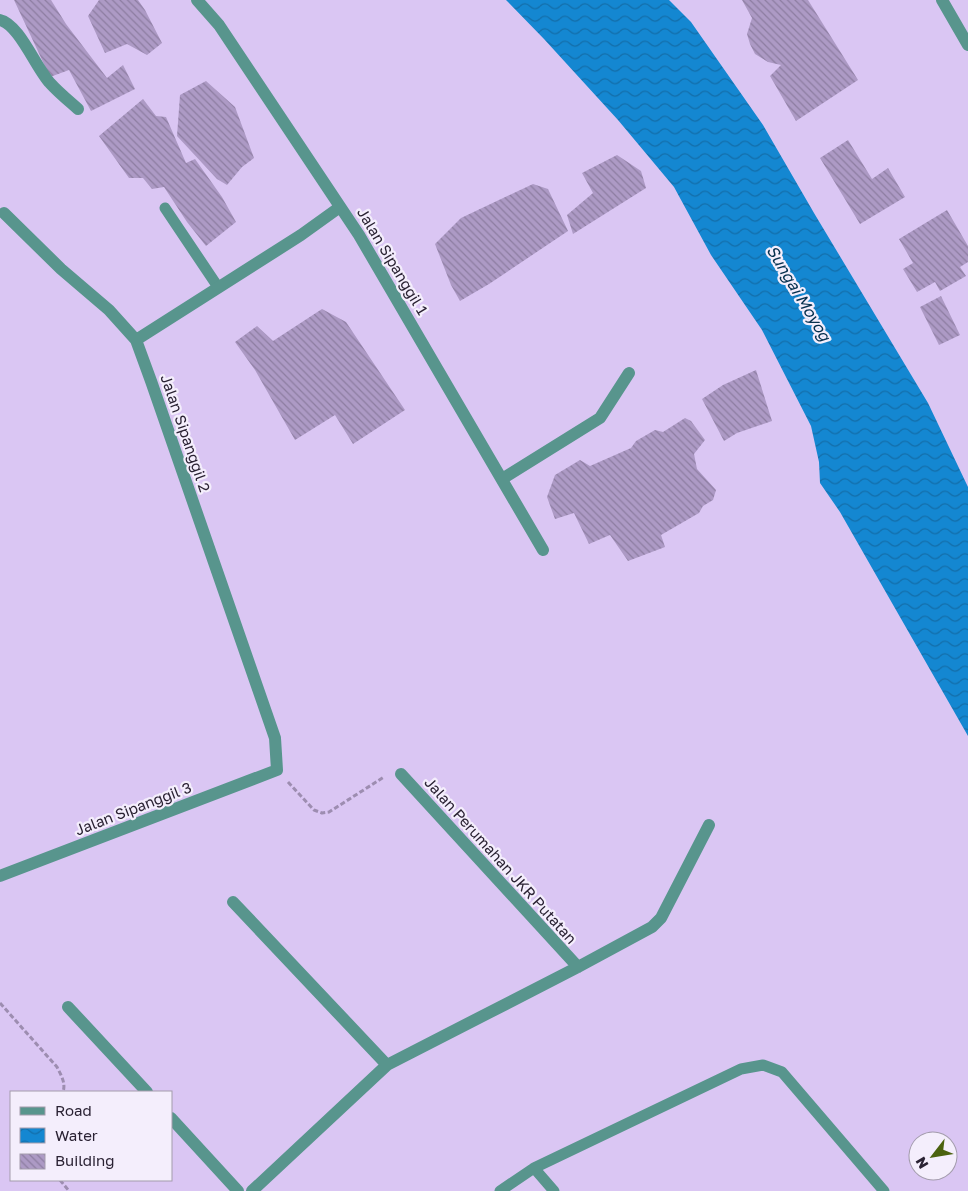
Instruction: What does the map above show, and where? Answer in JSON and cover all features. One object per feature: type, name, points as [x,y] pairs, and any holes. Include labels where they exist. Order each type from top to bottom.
[{"type":"street","name":"Jalan Sipanggil 1","points":[[197,0],[219,25],[340,207],[389,286],[543,550]]},
{"type":"street","points":[[942,0],[968,45]]},
{"type":"street","points":[[0,20],[12,28],[24,42],[50,83],[78,109]]},
{"type":"street","points":[[4,214],[61,269],[109,310],[136,340],[301,235],[340,207]]},
{"type":"street","name":"Jalan Sipanggil 2","points":[[136,340],[275,738],[277,770]]},
{"type":"street","points":[[502,479],[600,418],[629,373]]},
{"type":"street","name":"Jalan Sipanggil 3","points":[[0,876],[277,770]]},
{"type":"street","name":"Jalan Perumahan JKR Putatan","points":[[401,774],[578,968]]},
{"type":"street","points":[[252,1191],[388,1065],[578,968],[652,927],[661,918],[709,825]]},
{"type":"street","points":[[233,902],[388,1065]]},
{"type":"street","points":[[68,1007],[146,1091]]},
{"type":"street","points":[[172,1119],[238,1191]]},
{"type":"lane","points":[[165,208],[218,287]]},
{"type":"lane","points":[[500,1191],[534,1168],[741,1069],[763,1065],[782,1072],[884,1191]]},
{"type":"lane","points":[[534,1168],[554,1191]]},
{"type":"path","points":[[277,770],[314,810],[322,812],[329,812],[384,776],[392,773],[401,774]]},
{"type":"path","points":[[0,1003],[57,1067],[63,1078],[63,1091]]},
{"type":"path","points":[[61,1181],[69,1191]]},
{"type":"water","name":"Sungai Moyog","points":[[506,0],[669,0],[691,22],[763,125],[928,403],[968,487],[968,736],[840,512],[820,483],[819,462],[811,426],[762,330],[711,255],[674,187],[618,120]]},
{"type":"building","points":[[14,0],[51,0],[66,24],[107,78],[123,65],[135,89],[91,111],[69,70],[50,77]]},
{"type":"building","points":[[99,0],[138,0],[162,43],[147,55],[127,44],[105,53],[88,16]]},
{"type":"building","points":[[742,0],[808,0],[858,80],[796,121],[770,76],[781,65],[768,62],[755,54],[750,44],[747,34],[752,18]]},
{"type":"building","points":[[206,81],[235,107],[254,158],[242,167],[227,185],[217,179],[177,136],[180,95]]},
{"type":"building","points":[[143,99],[156,116],[166,117],[186,163],[195,159],[222,197],[236,222],[206,246],[187,222],[164,187],[152,189],[143,178],[129,178],[99,136]]},
{"type":"building","points":[[848,140],[872,179],[888,168],[905,197],[860,224],[820,158]]},
{"type":"building","points":[[617,155],[641,171],[646,188],[573,234],[567,215],[593,193],[582,173]]},
{"type":"building","points":[[533,184],[548,189],[568,231],[489,284],[460,301],[451,285],[435,244],[461,218]]},
{"type":"building","points":[[947,210],[968,246],[968,262],[960,267],[966,276],[940,291],[935,282],[917,292],[903,269],[913,263],[899,239]]},
{"type":"building","points":[[941,296],[960,335],[939,345],[920,307]]},
{"type":"building","points":[[322,309],[346,322],[405,410],[353,444],[335,415],[295,440],[255,370],[235,342],[257,326],[273,341]]},
{"type":"building","points":[[756,370],[772,421],[737,433],[724,441],[702,399],[723,385]]},
{"type":"building","points":[[685,418],[691,421],[705,440],[694,454],[697,469],[716,490],[713,500],[703,506],[699,513],[661,535],[665,547],[628,561],[610,535],[589,544],[574,513],[555,519],[547,497],[555,475],[580,460],[590,466],[631,448],[636,441],[655,430],[663,432]]}]
